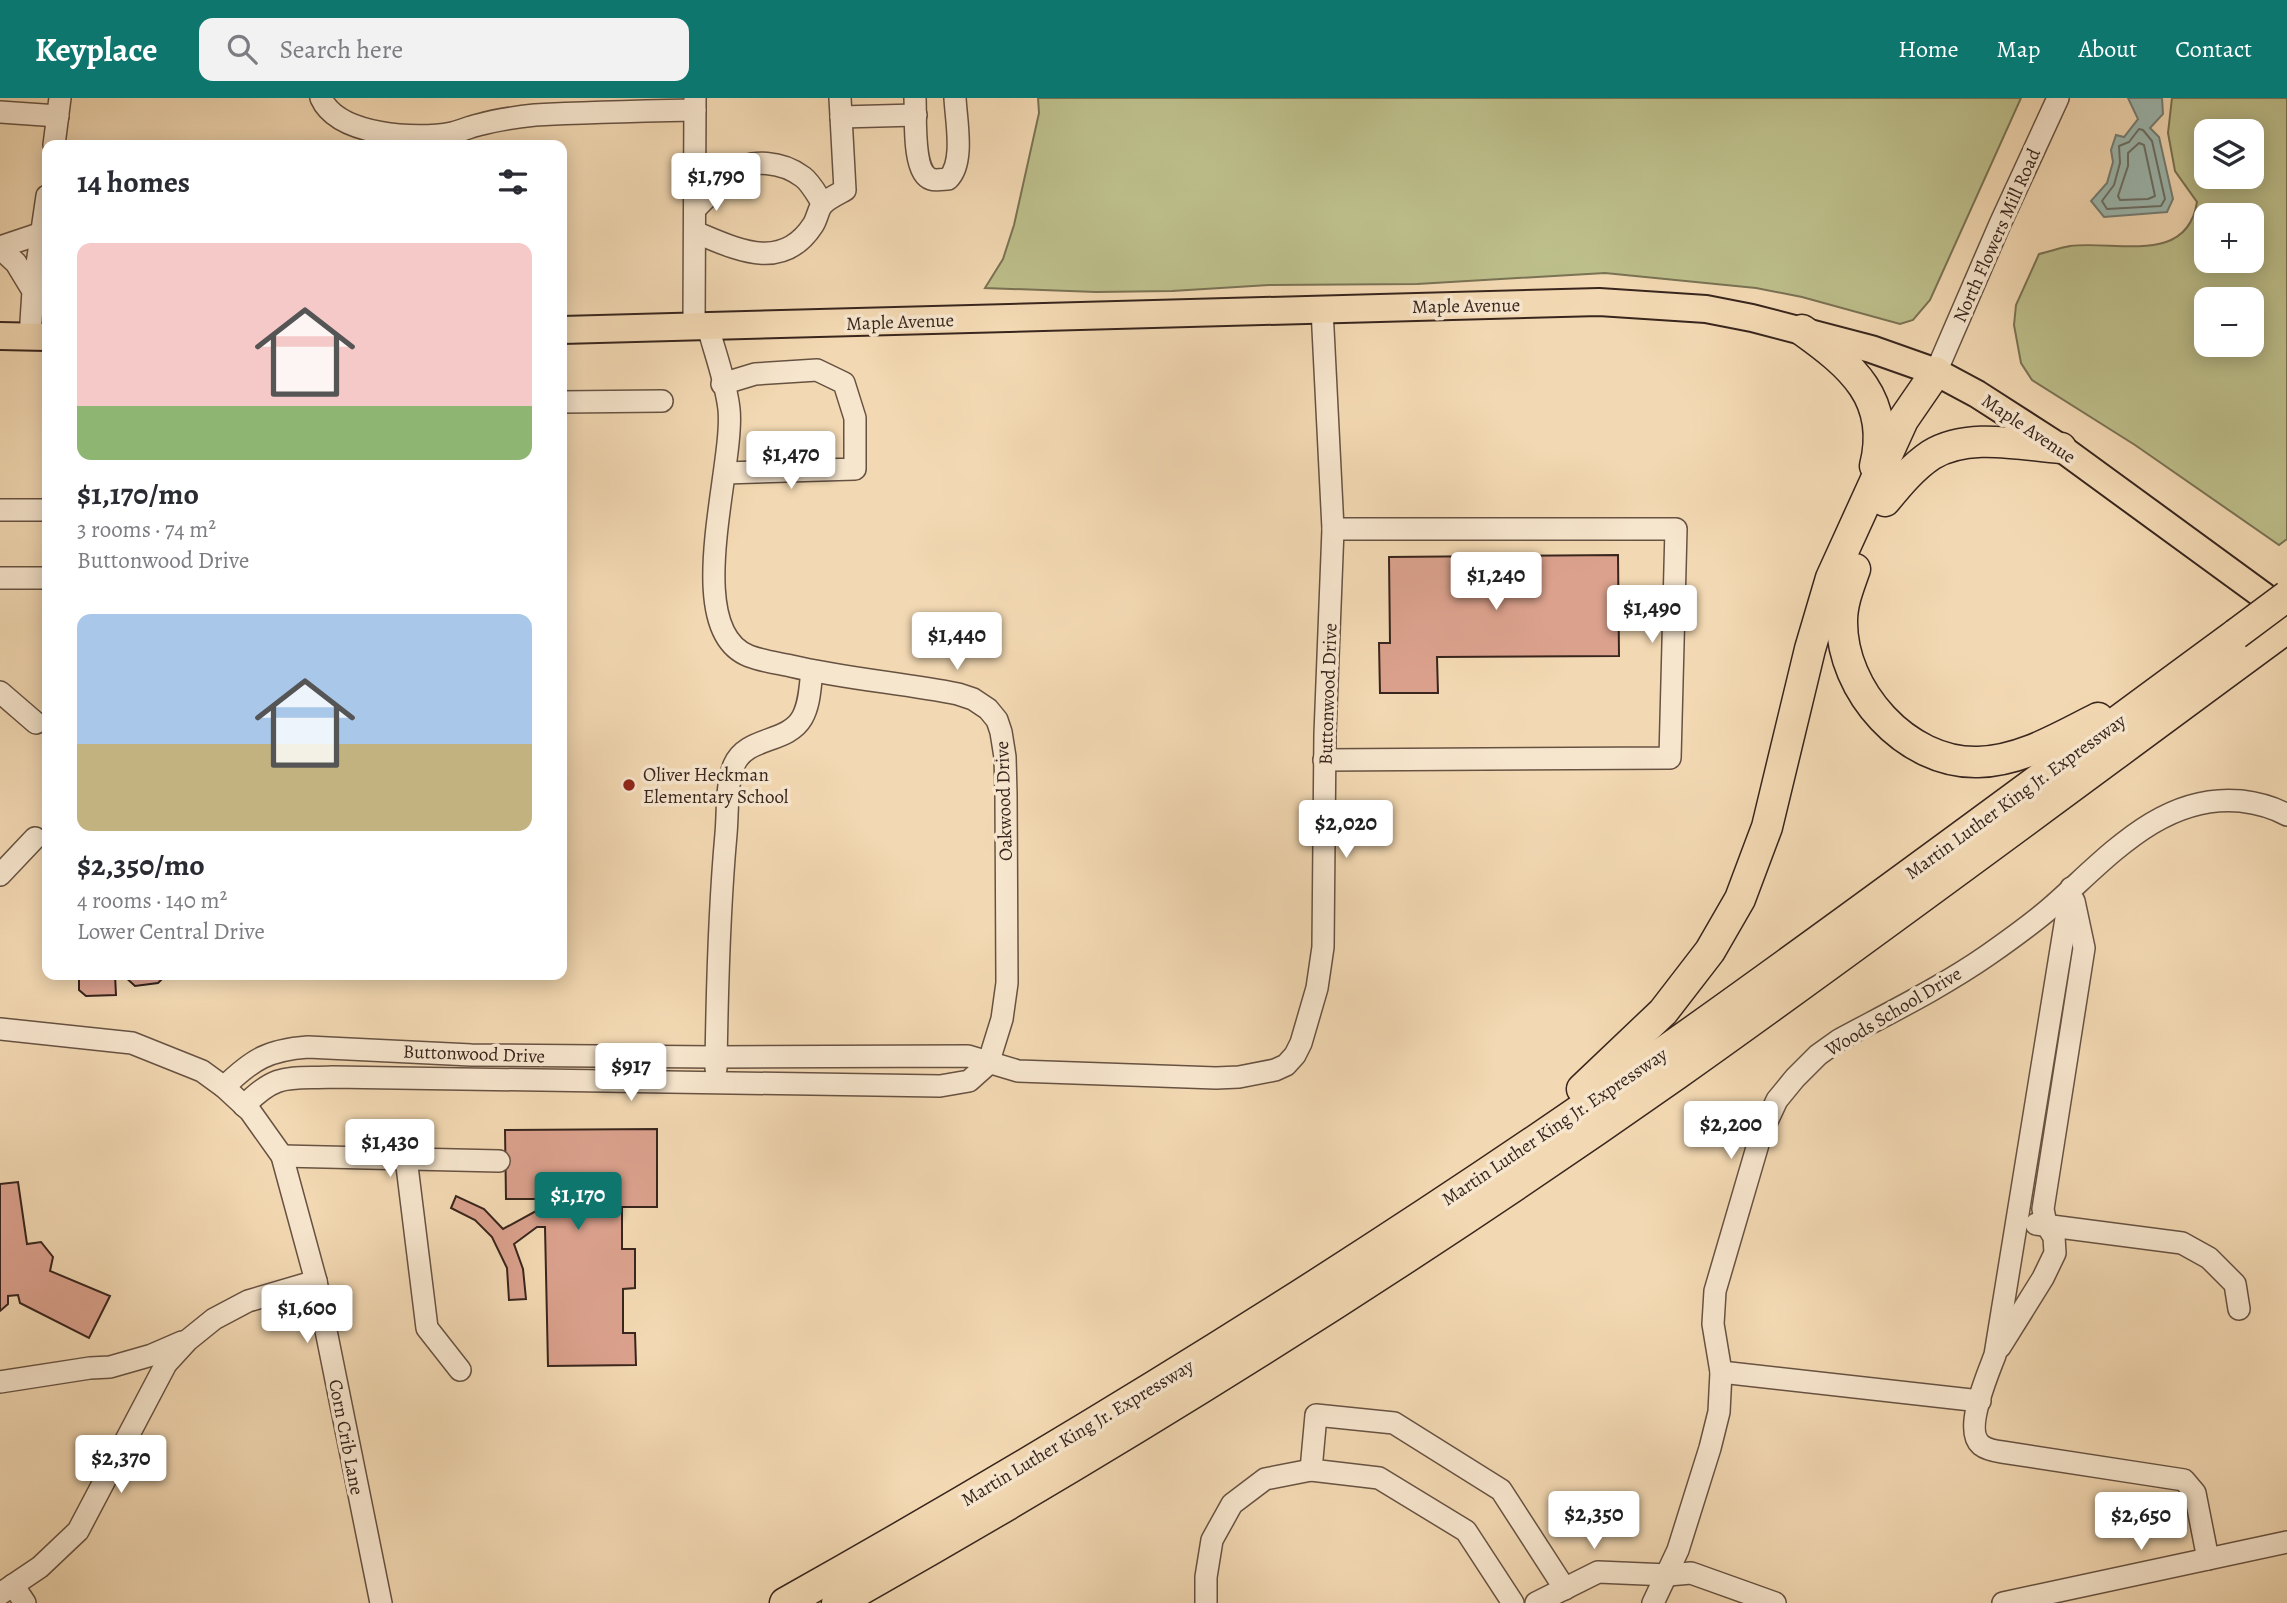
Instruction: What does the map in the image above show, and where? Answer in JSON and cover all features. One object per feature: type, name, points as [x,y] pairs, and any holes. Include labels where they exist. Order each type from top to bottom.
[{"type":"highway","points":[[1802,330],[1839,356],[1857,375],[1870,397],[1877,417],[1879,438],[1876,497]]},
{"type":"highway","points":[[1936,372],[1903,420],[1846,596],[1843,635],[1857,684],[1881,716],[1912,741],[1928,751],[1960,761],[1992,761],[2032,750],[2163,688]]},
{"type":"highway","points":[[1503,1161],[1632,1044],[1663,1012],[1727,925],[1767,827],[1831,578],[1876,497],[1920,463],[1946,448],[1975,442],[2061,448]]},
{"type":"highway","name":"Martin Luther King Jr. Expressway","points":[[838,1603],[1198,1389],[1517,1183],[1674,1076],[1817,973],[2247,641],[2287,596]]},
{"type":"highway","name":"Martin Luther King Jr. Expressway","points":[[785,1603],[1012,1472],[1173,1374],[1503,1161],[1660,1055],[2163,688],[2247,641],[2287,628]]},
{"type":"main road","name":"Maple Avenue","points":[[567,330],[1600,302],[1706,309],[1802,330],[1871,349],[1936,372],[1978,394],[2061,448],[2287,612]]},
{"type":"main road","points":[[0,337],[40,337]]},
{"type":"street","points":[[321,98],[329,111],[351,125],[365,130],[423,136],[453,133],[497,120],[695,104],[695,232],[738,250],[763,254],[781,252],[799,242],[813,225],[823,204],[845,190],[841,108],[915,106],[918,163],[923,173],[931,179],[948,179],[955,172],[958,159],[955,98]]},
{"type":"street","name":"North Flowers Mill Road","points":[[1936,372],[2058,98]]},
{"type":"street","points":[[0,112],[59,107],[55,140]]},
{"type":"street","points":[[695,209],[731,173],[746,166],[766,163],[785,166],[806,178],[823,204]]},
{"type":"street","name":"Oakwood Drive","points":[[695,232],[701,327],[729,410],[725,472],[713,571],[716,609],[722,628],[736,648],[748,656],[812,671],[958,694],[973,699],[988,709],[997,720],[1005,757],[1008,956],[1002,1019],[988,1064]]},
{"type":"street","points":[[33,291],[16,263],[0,248],[42,233],[33,291],[40,337]]},
{"type":"street","name":"Buttonwood Drive","points":[[224,1087],[267,1053],[308,1047],[471,1055],[968,1056],[1018,1071],[1216,1078],[1239,1077],[1275,1070],[1286,1065],[1301,1043],[1317,988],[1325,917],[1324,760],[1333,529],[1322,309]]},
{"type":"street","points":[[722,384],[755,374],[817,370],[844,383],[855,418],[855,469],[725,472]]},
{"type":"street","points":[[567,402],[662,401]]},
{"type":"street","points":[[0,510],[42,510]]},
{"type":"street","points":[[1324,760],[1670,758],[1676,529],[1333,529]]},
{"type":"street","points":[[0,578],[42,578]]},
{"type":"street","points":[[716,1083],[724,862],[731,776],[740,753],[748,747],[775,738],[794,727],[802,718],[807,705],[812,671]]},
{"type":"street","points":[[0,692],[36,723]]},
{"type":"street","name":"Woods School Drive","points":[[1653,1603],[1668,1575],[1710,1448],[1719,1412],[1721,1372],[1713,1324],[1715,1292],[1762,1134],[1777,1100],[1795,1078],[1829,1048],[1986,956],[2047,910],[2122,844],[2161,817],[2187,806],[2213,800],[2254,803],[2287,815]]},
{"type":"street","points":[[0,875],[35,838]]},
{"type":"street","points":[[2071,888],[1995,1355],[1980,1401],[1974,1427],[1975,1437],[1982,1446],[1992,1450],[2184,1480],[2195,1493],[2207,1559]]},
{"type":"street","points":[[1995,1355],[2055,1254],[2054,1237],[2046,1224],[2043,1209],[2084,948],[2071,888]]},
{"type":"street","name":"Corn Crib Lane","points":[[0,1029],[132,1043],[202,1070],[244,1106],[282,1156],[316,1281],[380,1603]]},
{"type":"street","name":"Buttonwood Drive","points":[[244,1106],[261,1088],[271,1082],[285,1079],[331,1077],[940,1086],[969,1081],[988,1064]]},
{"type":"street","points":[[282,1156],[499,1161]]},
{"type":"street","points":[[406,1158],[427,1328],[460,1370]]},
{"type":"street","points":[[2016,1224],[2046,1224],[2182,1243],[2209,1258],[2235,1284],[2239,1310]]},
{"type":"street","points":[[13,1594],[78,1531],[166,1364],[188,1340],[214,1318],[248,1301],[316,1281]]},
{"type":"street","points":[[0,1382],[110,1367],[152,1355],[188,1340]]},
{"type":"street","points":[[1721,1372],[1980,1401]]},
{"type":"street","points":[[1311,1469],[1316,1415],[1394,1423],[1501,1490],[1565,1588]]},
{"type":"street","points":[[1206,1603],[1206,1577],[1212,1539],[1232,1504],[1265,1479],[1311,1469],[1379,1478],[1466,1531],[1513,1603]]},
{"type":"street","points":[[2003,1603],[2287,1542]]},
{"type":"street","points":[[1536,1603],[1598,1572],[1668,1575],[1691,1573],[1775,1603]]},
{"type":"green space","points":[[1038,98],[2021,98],[1930,300],[1913,320],[1900,324],[1802,297],[1756,288],[1605,273],[1417,284],[1269,285],[1172,291],[1096,292],[985,288],[1003,259],[1014,225],[1039,113]]},
{"type":"green space","points":[[2172,98],[2287,98],[2287,539],[2279,545],[2135,445],[2032,380],[2021,363],[2014,325],[2016,305],[2039,254],[2070,246],[2147,246],[2165,242],[2179,235],[2191,222],[2194,212],[2194,273],[2264,273],[2264,203],[2197,203],[2175,171],[2168,133]]},
{"type":"water","points":[[2128,98],[2162,98],[2163,114],[2150,128],[2159,137],[2173,199],[2167,212],[2104,217],[2091,201],[2107,183],[2113,162],[2111,150],[2116,135],[2124,137],[2138,119]]},
{"type":"building","points":[[1618,555],[1619,656],[1437,657],[1438,693],[1380,693],[1379,643],[1390,643],[1389,557]]},
{"type":"building","points":[[79,980],[115,980],[116,995],[86,996],[79,990]]},
{"type":"building","points":[[128,980],[161,980],[158,983],[135,986]]},
{"type":"building","points":[[657,1129],[657,1207],[622,1207],[622,1249],[635,1249],[635,1288],[623,1289],[623,1333],[635,1333],[636,1365],[548,1366],[545,1227],[537,1227],[514,1244],[523,1269],[526,1299],[509,1300],[507,1268],[492,1237],[475,1220],[451,1208],[456,1196],[484,1209],[503,1229],[538,1210],[542,1199],[506,1199],[505,1130]]},
{"type":"building","points":[[18,1182],[27,1244],[41,1242],[53,1257],[50,1271],[110,1296],[89,1338],[20,1303],[18,1295],[8,1296],[8,1304],[0,1311],[0,1184]]},
{"type":"place","name":"Oliver Heckman Elementary School","points":[[629,785]]}]
